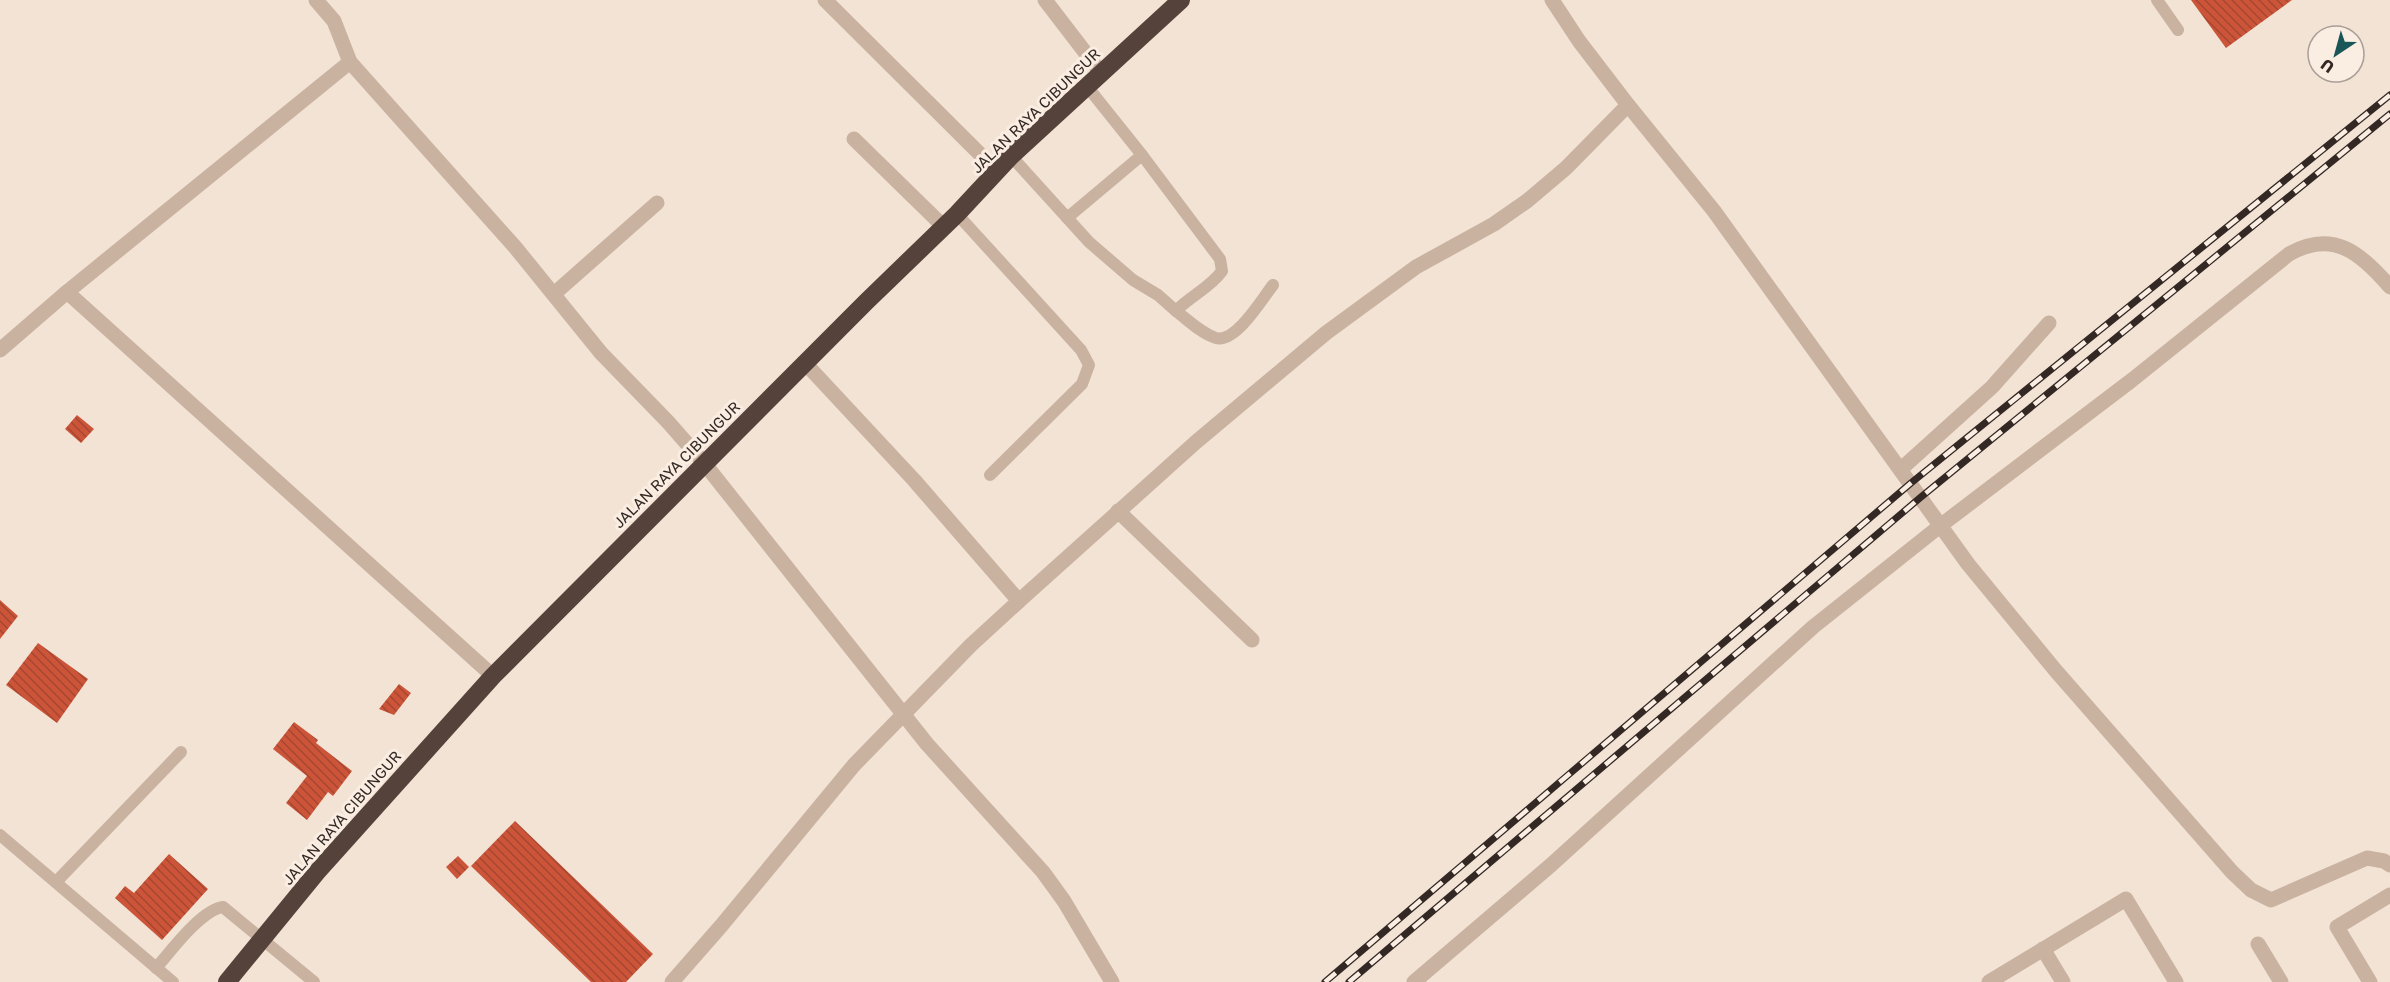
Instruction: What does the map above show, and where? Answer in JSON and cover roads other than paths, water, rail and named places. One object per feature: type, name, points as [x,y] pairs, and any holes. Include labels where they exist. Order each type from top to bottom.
[{"type":"highway","name":"JALAN RAYA CIBUNGUR","points":[[227,982],[317,872],[493,676],[704,463],[957,214],[1011,156],[1181,0]]},
{"type":"street","points":[[316,0],[334,21],[350,62],[406,122],[555,293],[601,353],[704,463],[903,715],[1043,872],[1064,901],[1112,982]]},
{"type":"street","points":[[825,0],[997,171]]},
{"type":"street","points":[[1045,0],[1101,73]]},
{"type":"street","points":[[1552,0],[1579,41],[1628,105],[1714,211],[1968,564],[2056,671],[2251,890],[2271,900],[2367,858],[2384,861],[2390,865]]},
{"type":"street","points":[[0,350],[67,292],[350,62]]},
{"type":"street","points":[[672,982],[854,765],[971,645],[1019,600],[1196,442],[1334,327],[1416,267],[1494,224],[1527,201],[1566,168],[1628,105]]},
{"type":"street","points":[[854,140],[944,227]]},
{"type":"street","points":[[555,293],[657,202]]},
{"type":"street","points":[[1414,982],[1551,865],[1785,652],[1940,526],[2132,380],[2254,280],[2303,246],[2332,243],[2343,246],[2372,266],[2390,287]]},
{"type":"street","points":[[67,292],[493,676]]},
{"type":"street","points":[[1901,469],[1992,387],[2049,323]]},
{"type":"street","points":[[805,363],[914,480],[1019,600]]},
{"type":"street","points":[[1118,511],[1252,640]]},
{"type":"street","points":[[2370,982],[2337,927],[2390,896]]},
{"type":"street","points":[[1989,982],[2126,899],[2176,982]]},
{"type":"street","points":[[2258,944],[2281,982]]},
{"type":"street","points":[[2043,949],[2063,982]]},
{"type":"lane","points":[[2157,0],[2178,30]]},
{"type":"lane","points":[[1086,85],[1220,258],[1222,272],[1215,282],[1188,298],[1176,312]]},
{"type":"lane","points":[[1067,218],[1142,155]]},
{"type":"lane","points":[[1011,156],[1089,242],[1133,280],[1158,295],[1176,312],[1212,336],[1225,338],[1236,332],[1273,285]]},
{"type":"lane","points":[[957,214],[1081,350],[1089,365],[1082,384],[990,475]]},
{"type":"lane","points":[[56,882],[181,752]]},
{"type":"lane","points":[[0,836],[173,982]]},
{"type":"lane","points":[[156,968],[201,919],[215,908],[223,907],[314,982]]},
{"type":"railway","points":[[1325,982],[1911,483],[2390,95]]},
{"type":"railway","points":[[1349,982],[1921,497],[2390,114]]}]
